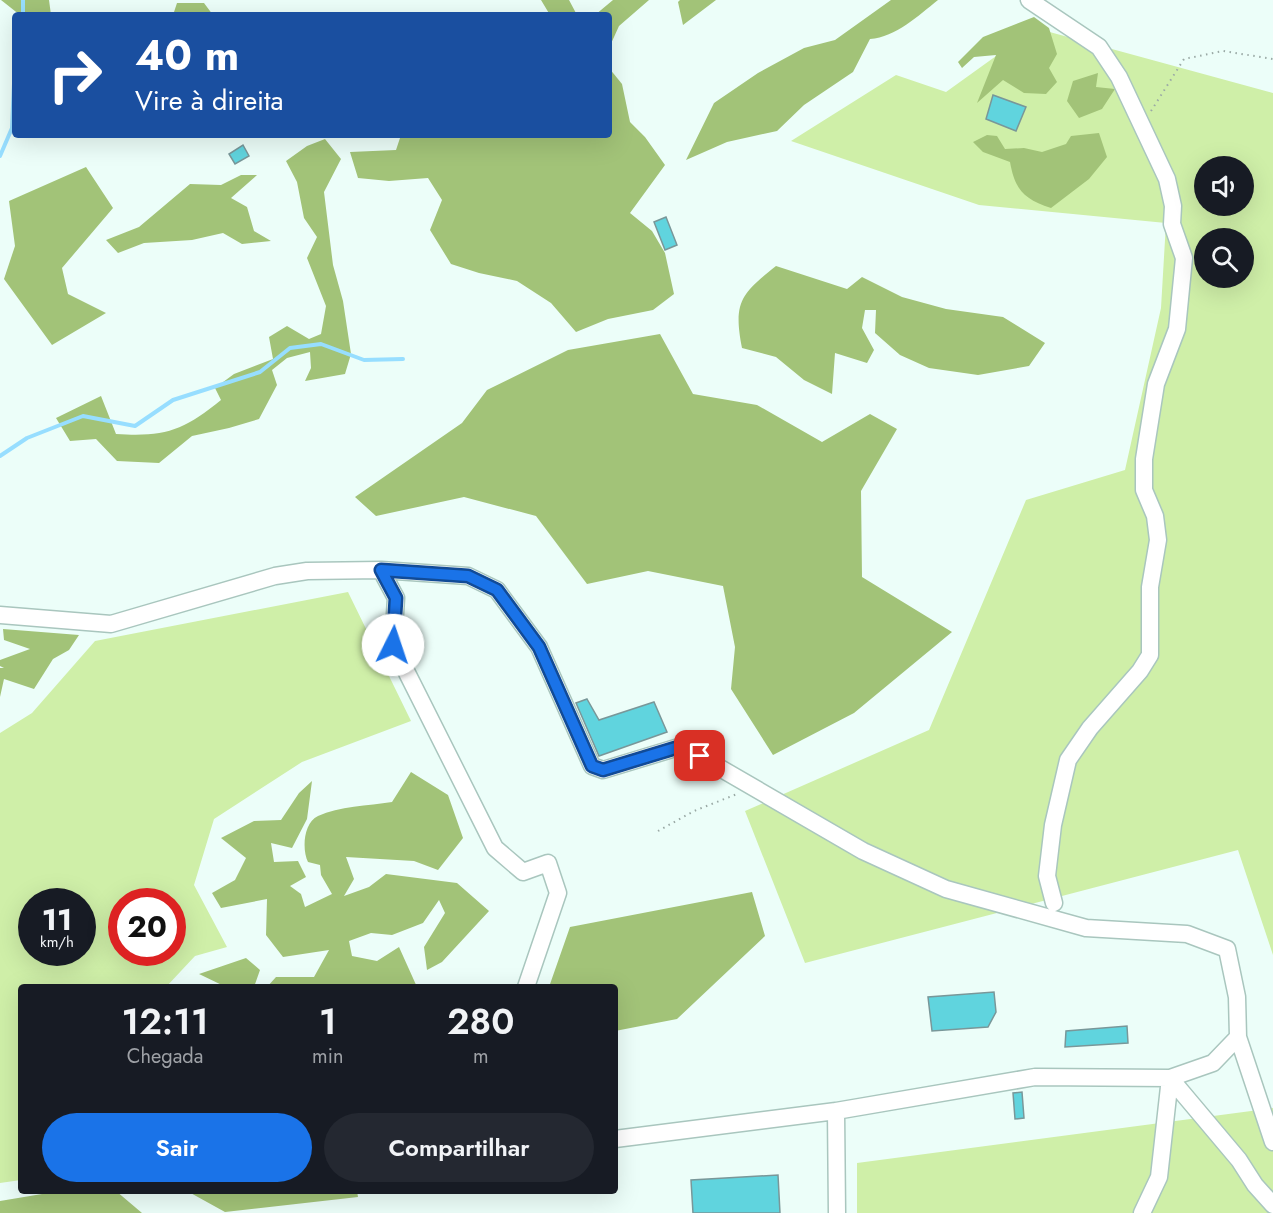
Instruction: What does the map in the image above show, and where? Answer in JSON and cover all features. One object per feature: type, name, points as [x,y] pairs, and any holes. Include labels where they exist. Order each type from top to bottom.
[{"type":"street","points":[[1029,0],[1099,47],[1119,77],[1167,179],[1173,206],[1172,224],[1184,258],[1177,329],[1156,384],[1144,459],[1144,490],[1155,516],[1158,540],[1150,587],[1150,655],[1140,671],[1090,728],[1068,760],[1053,825],[1047,876],[1054,903]]},
{"type":"street","points":[[0,615],[111,624],[275,576],[307,571],[381,570],[468,576],[497,590],[539,647],[592,766],[603,770],[682,746],[863,851],[946,889],[1086,928],[1187,934],[1227,949],[1237,997],[1238,1037],[1273,1142]]},
{"type":"street","points":[[381,570],[396,598],[393,645],[495,849],[523,872],[548,863],[558,892],[527,984]]},
{"type":"street","points":[[618,1139],[836,1111],[1035,1077],[1170,1078],[1213,1063],[1238,1037]]},
{"type":"street","points":[[1170,1078],[1239,1160],[1255,1185],[1273,1205]]},
{"type":"street","points":[[1142,1213],[1159,1177],[1170,1078]]},
{"type":"street","points":[[836,1111],[837,1213]]},
{"type":"path","points":[[1142,126],[1184,59],[1223,51],[1273,59]]},
{"type":"path","points":[[658,831],[694,811],[752,788]]},
{"type":"green space","points":[[1,0],[49,0],[51,12],[16,12]]},
{"type":"green space","points":[[541,0],[569,0],[575,12],[548,12]]},
{"type":"green space","points":[[613,0],[649,0],[619,26],[612,41],[612,12],[599,12]]},
{"type":"green space","points":[[680,0],[716,0],[683,25],[678,2]]},
{"type":"green space","points":[[891,0],[938,0],[898,30],[870,39],[853,72],[804,105],[777,131],[727,142],[686,160],[714,103],[758,73],[804,48],[835,40]]},
{"type":"green space","points":[[177,3],[204,3],[211,12],[174,12]]},
{"type":"green space","points":[[1034,17],[1049,28],[1057,54],[1049,68],[1057,82],[1046,94],[1024,93],[1003,80],[977,103],[996,55],[974,57],[962,68],[958,62],[983,37]]},
{"type":"green space","points":[[1035,28],[1273,93],[1273,955],[1238,850],[805,963],[745,811],[929,730],[1026,500],[1125,470],[1161,308],[1166,223],[979,205],[791,141],[896,75],[946,92]]},
{"type":"green space","points":[[612,72],[622,84],[630,122],[645,137],[665,165],[630,213],[652,231],[665,253],[674,294],[653,310],[608,319],[576,332],[551,303],[517,281],[451,264],[430,230],[442,200],[428,178],[389,181],[358,178],[350,152],[396,150],[400,138],[612,138]]},
{"type":"green space","points":[[1098,73],[1096,87],[1115,89],[1102,109],[1079,118],[1067,101],[1073,81]]},
{"type":"green space","points":[[1099,133],[1107,157],[1089,179],[1051,208],[1034,201],[1022,192],[1015,180],[1010,162],[983,152],[973,142],[987,135],[997,136],[1005,149],[1024,148],[1042,152],[1066,144],[1071,136]]},
{"type":"green space","points":[[325,139],[341,159],[324,192],[333,265],[343,301],[351,354],[345,374],[305,381],[311,368],[310,352],[287,358],[272,370],[277,385],[259,419],[192,436],[159,463],[117,461],[96,439],[70,441],[56,418],[101,396],[116,434],[148,434],[173,430],[195,419],[221,400],[215,388],[234,374],[273,359],[269,337],[287,326],[309,339],[321,334],[326,306],[307,258],[317,237],[304,218],[297,182],[286,161],[307,146]]},
{"type":"green space","points":[[86,167],[113,208],[62,268],[68,294],[106,313],[52,345],[4,279],[15,246],[9,201]]},
{"type":"green space","points":[[241,175],[257,175],[231,198],[247,207],[254,231],[271,241],[242,244],[223,233],[192,240],[144,243],[118,253],[106,240],[139,227],[190,184],[221,185]]},
{"type":"green space","points":[[776,266],[847,289],[862,277],[902,297],[946,309],[1003,317],[1045,343],[1029,366],[978,375],[929,368],[900,355],[875,333],[876,310],[865,310],[862,328],[874,350],[867,363],[835,353],[832,394],[804,380],[776,357],[742,348],[739,320],[743,300],[747,292]]},
{"type":"green space","points":[[660,334],[693,394],[757,405],[822,442],[870,414],[897,429],[861,491],[862,577],[952,632],[854,713],[773,755],[731,689],[735,647],[723,586],[648,571],[587,584],[536,516],[464,497],[376,516],[355,497],[462,423],[487,390],[568,350]]},
{"type":"green space","points":[[348,592],[411,721],[302,762],[214,819],[194,885],[227,947],[195,956],[186,966],[186,888],[108,888],[108,966],[186,966],[169,984],[18,984],[18,1180],[0,1183],[0,733],[32,713],[95,641]]},
{"type":"green space","points":[[3,629],[79,635],[69,650],[53,659],[34,689],[4,679],[0,697],[0,668],[4,668],[0,666],[0,660],[30,649],[4,640]]},
{"type":"green space","points":[[411,772],[448,795],[463,838],[438,870],[414,861],[346,857],[354,879],[344,896],[369,887],[386,874],[457,883],[489,911],[442,962],[427,970],[424,947],[445,913],[439,900],[423,923],[392,935],[371,933],[349,941],[352,956],[377,961],[399,947],[416,984],[270,984],[276,977],[314,977],[329,950],[283,957],[266,935],[267,899],[221,908],[212,893],[235,880],[246,858],[221,838],[254,821],[281,820],[299,793],[312,781],[307,819],[292,848],[271,843],[274,862],[298,861],[306,877],[290,886],[301,894],[305,907],[332,894],[321,875],[320,865],[308,862],[306,857],[305,837],[313,819],[335,810],[392,802]]},
{"type":"green space","points":[[752,892],[765,936],[677,1019],[618,1030],[618,984],[550,984],[570,927]]},
{"type":"green space","points":[[246,958],[260,970],[255,984],[220,984],[199,974]]},
{"type":"green space","points":[[1273,1108],[1273,1213],[857,1213],[857,1163]]},
{"type":"green space","points":[[42,1194],[120,1194],[142,1213],[0,1213],[0,1201]]},
{"type":"green space","points":[[192,1194],[358,1194],[358,1197],[225,1212]]},
{"type":"building","points":[[993,95],[1026,107],[1016,131],[986,119]]},
{"type":"building","points":[[243,145],[249,156],[235,164],[229,154]]},
{"type":"building","points":[[666,217],[677,245],[665,250],[654,222]]},
{"type":"building","points":[[587,699],[599,720],[654,702],[667,732],[599,756],[576,703]]},
{"type":"building","points":[[994,992],[996,1012],[988,1027],[932,1031],[928,997]]},
{"type":"building","points":[[1127,1026],[1128,1043],[1065,1047],[1066,1031]]},
{"type":"building","points":[[1022,1092],[1024,1118],[1015,1119],[1013,1093]]},
{"type":"building","points":[[778,1175],[780,1213],[693,1213],[691,1180]]},
{"type":"waterway","points":[[23,0],[23,12]]},
{"type":"waterway","points":[[0,156],[12,128]]},
{"type":"waterway","points":[[0,456],[27,438],[83,416],[135,426],[173,400],[260,372],[290,348],[321,344],[364,360],[403,359]]},
{"type":"route","points":[[393,645],[396,598],[381,570],[468,576],[497,590],[539,647],[592,766],[603,770],[682,746],[700,756]]}]
